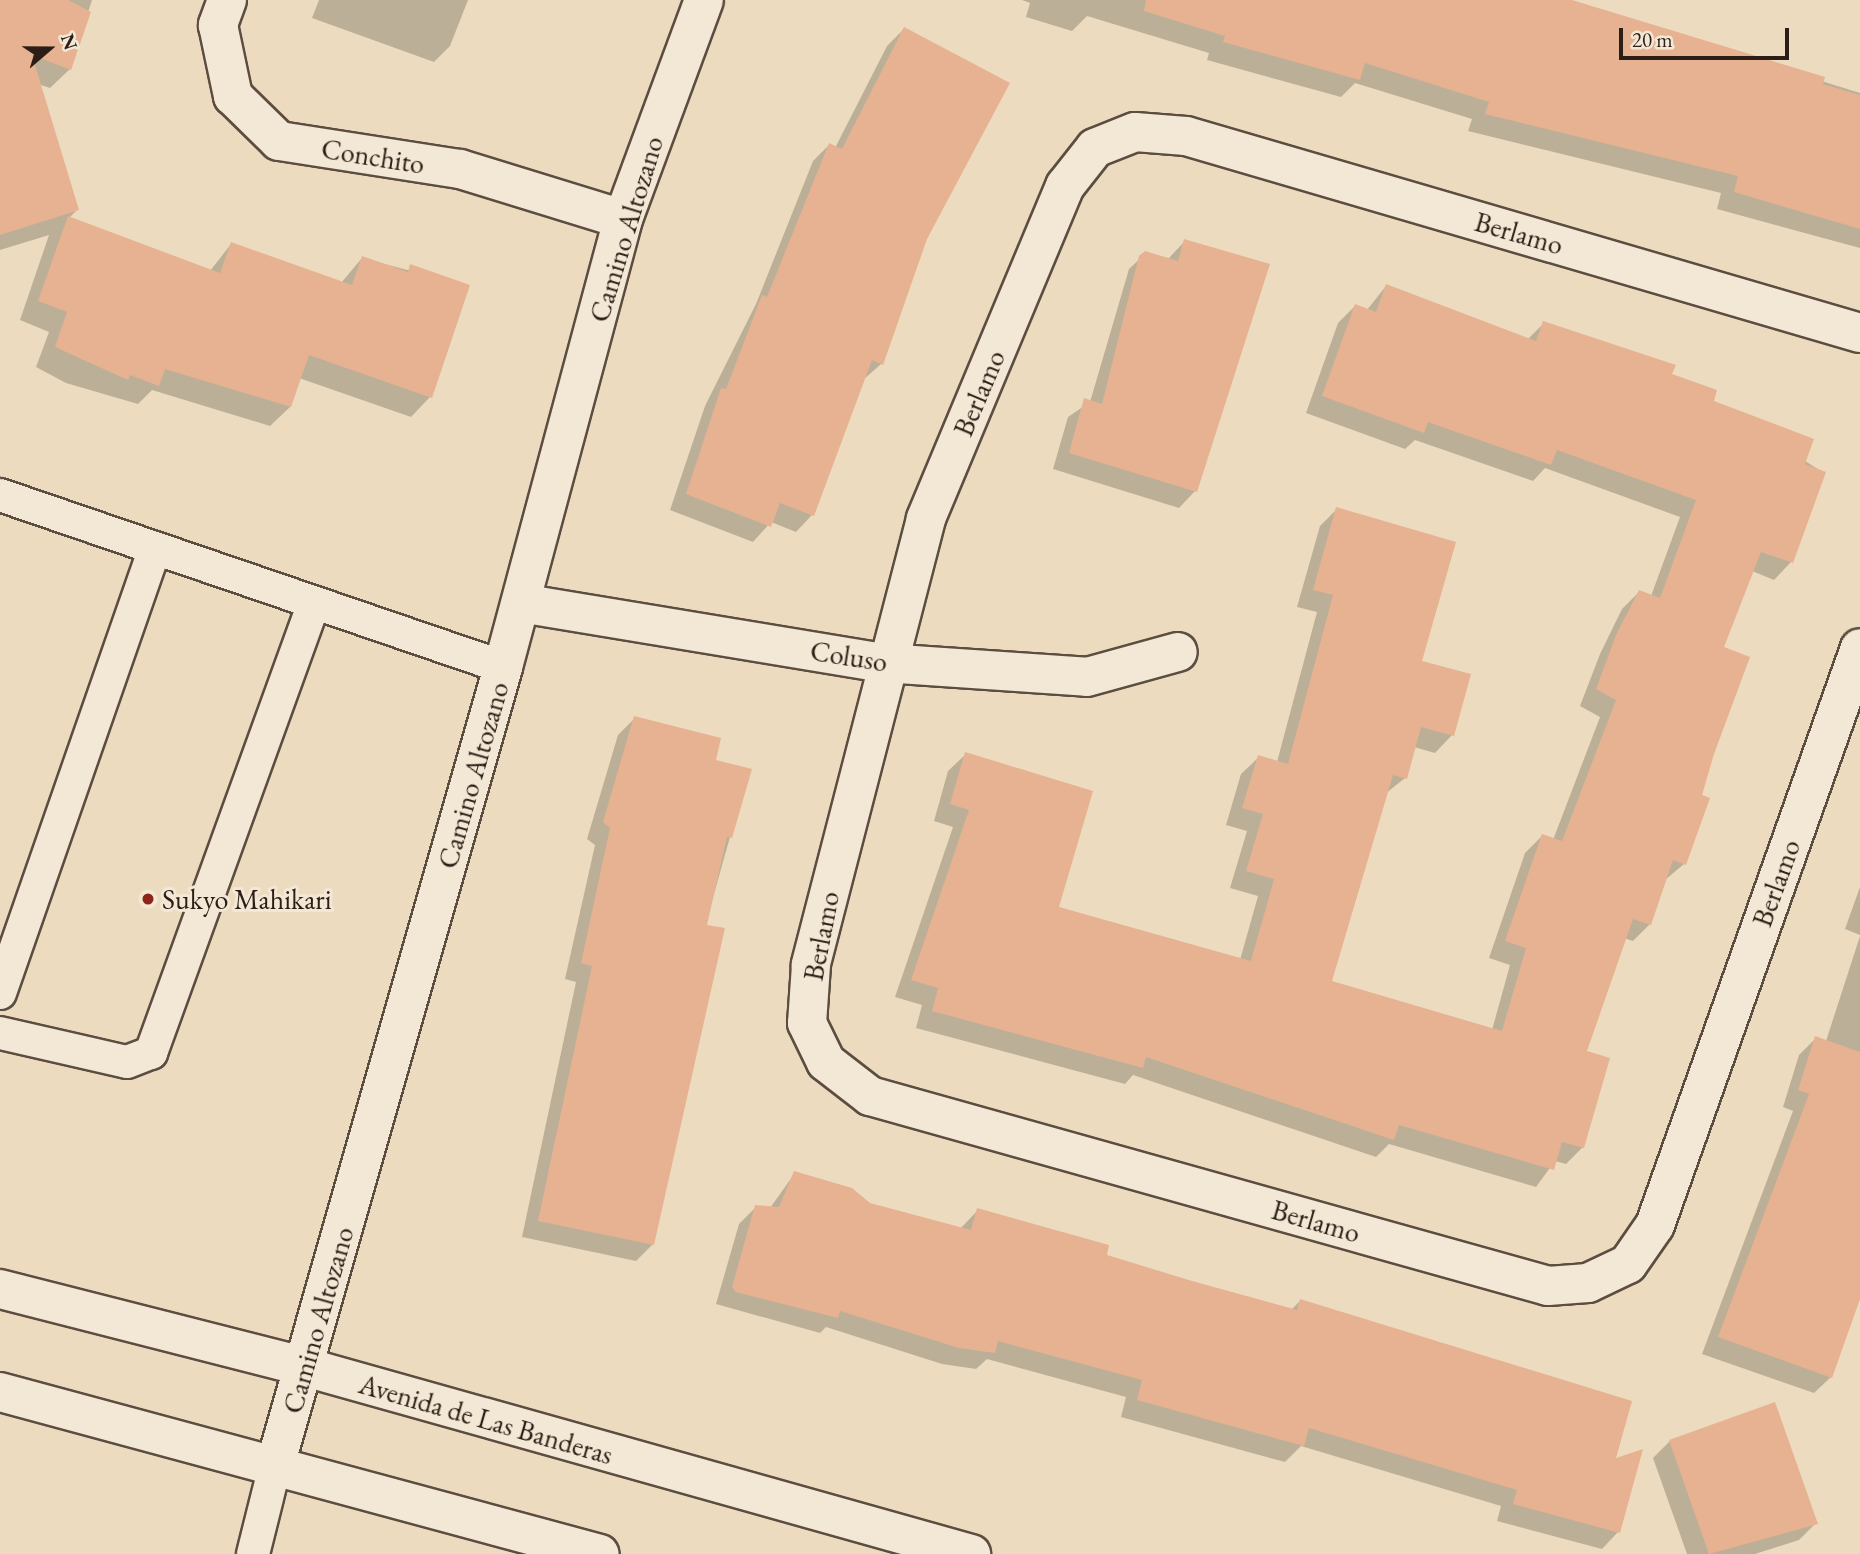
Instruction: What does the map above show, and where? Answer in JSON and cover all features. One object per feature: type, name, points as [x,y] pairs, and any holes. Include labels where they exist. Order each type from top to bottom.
[{"type":"street","name":"Conchito","points":[[227,0],[218,25],[233,96],[279,141],[460,169],[623,219]]},
{"type":"street","name":"Camino Altozano","points":[[276,1462],[521,603],[623,219],[705,0]]},
{"type":"street","name":"Berlamo","points":[[1860,333],[1186,136],[1135,131],[1096,148],[1065,186],[926,519],[884,663],[811,965],[807,1023],[826,1062],[870,1096],[1548,1286],[1588,1283],[1628,1264],[1655,1225],[1860,648]]},
{"type":"street","name":"Coluso","points":[[521,603],[884,663],[1087,677],[1178,652]]},
{"type":"street","name":"Avenida de Las Banderas","points":[[0,1289],[305,1367],[971,1554]]},
{"type":"street","points":[[0,1392],[276,1462],[600,1554]]},
{"type":"lane","points":[[0,495],[503,667]]},
{"type":"lane","points":[[0,993],[155,548]]},
{"type":"lane","points":[[0,1033],[127,1062],[151,1053],[314,603]]},
{"type":"lane","name":"Camino Altozano","points":[[253,1554],[276,1462]]},
{"type":"building","points":[[0,0],[68,0],[91,12],[71,70],[32,55],[79,210],[0,235]]},
{"type":"building","points":[[1146,0],[1572,0],[1825,77],[1823,84],[1860,95],[1860,229],[1734,192],[1738,176],[1485,114],[1489,102],[1365,63],[1360,80],[1223,42],[1225,36],[1144,11]]},
{"type":"building","points":[[904,27],[1010,83],[927,239],[883,365],[872,360],[814,516],[780,503],[771,527],[686,494],[721,388],[726,389],[762,295],[767,297],[829,143],[842,149]]},
{"type":"building","points":[[68,216],[220,273],[231,242],[352,285],[362,256],[408,272],[410,264],[470,285],[432,398],[309,355],[291,407],[165,369],[159,386],[130,375],[128,380],[55,347],[67,312],[38,301]]},
{"type":"building","points":[[1184,239],[1270,264],[1197,492],[1069,453],[1084,398],[1102,404],[1139,256],[1145,251],[1178,261]]},
{"type":"building","points":[[1386,284],[1536,341],[1543,321],[1676,365],[1672,374],[1717,390],[1714,401],[1814,439],[1805,464],[1826,472],[1793,563],[1761,552],[1724,647],[1750,657],[1714,754],[1702,795],[1710,798],[1686,865],[1673,860],[1651,925],[1633,919],[1587,1051],[1610,1058],[1584,1148],[1562,1142],[1554,1170],[1399,1125],[1394,1140],[1146,1057],[1143,1068],[932,1011],[938,988],[911,980],[969,810],[950,804],[965,752],[1093,791],[1059,907],[1251,961],[1274,879],[1246,871],[1263,814],[1242,808],[1258,755],[1288,764],[1333,595],[1313,590],[1336,507],[1456,542],[1422,661],[1471,674],[1454,736],[1421,727],[1407,779],[1393,775],[1332,981],[1502,1031],[1526,948],[1505,941],[1542,834],[1562,841],[1616,700],[1596,689],[1616,635],[1639,590],[1660,598],[1696,500],[1557,450],[1551,465],[1428,422],[1424,433],[1322,396],[1355,304],[1376,312]]},
{"type":"building","points":[[634,716],[721,738],[716,760],[752,769],[732,838],[727,837],[707,925],[725,928],[654,1245],[538,1221],[592,966],[581,963],[610,828],[603,822]]},
{"type":"building","points":[[1815,1036],[1860,1052],[1860,1299],[1832,1378],[1718,1337],[1809,1094],[1798,1090]]},
{"type":"building","points":[[794,1171],[852,1188],[870,1203],[971,1230],[977,1208],[1109,1245],[1107,1255],[1192,1281],[1297,1310],[1300,1299],[1632,1401],[1616,1458],[1643,1449],[1620,1533],[1513,1504],[1517,1490],[1309,1428],[1304,1446],[1137,1400],[1142,1380],[998,1341],[995,1353],[959,1348],[840,1311],[838,1318],[736,1292],[732,1287],[755,1205],[779,1207]]},
{"type":"building","points":[[1775,1402],[1818,1524],[1709,1554],[1669,1440]]},
{"type":"place","name":"Sukyo Mahikari","points":[[148,899]]}]
